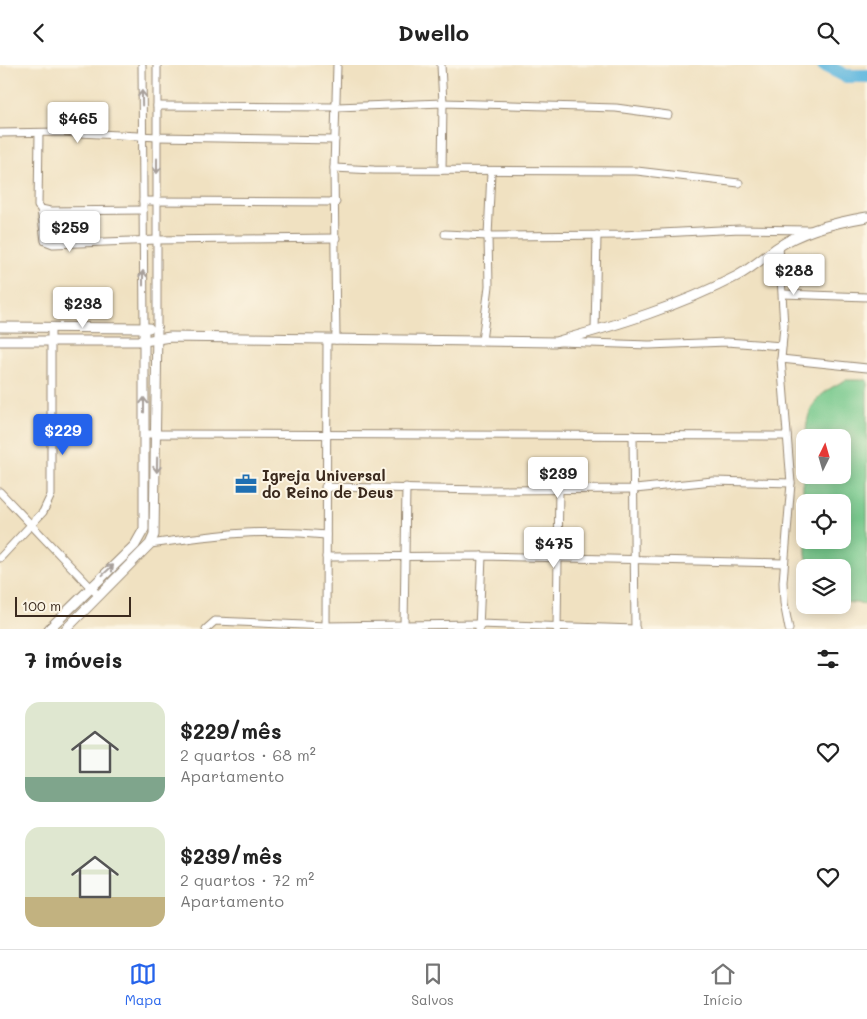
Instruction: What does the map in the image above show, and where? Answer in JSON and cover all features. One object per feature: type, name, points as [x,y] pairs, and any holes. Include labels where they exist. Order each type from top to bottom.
[{"type":"street","points":[[49,629],[142,536],[144,529],[142,65]]},
{"type":"street","points":[[66,629],[150,544],[154,535],[158,340],[157,65]]},
{"type":"street","points":[[326,627],[325,487],[336,238],[334,168],[337,65]]},
{"type":"street","points":[[441,65],[443,103],[442,170]]},
{"type":"street","points":[[157,106],[336,107],[443,103],[616,108],[668,115]]},
{"type":"street","points":[[0,133],[335,140]]},
{"type":"street","points":[[39,133],[38,206],[41,209],[45,241],[53,244],[158,240],[336,238]]},
{"type":"street","points":[[334,168],[637,171],[739,183]]},
{"type":"street","points":[[482,341],[489,286],[488,236],[492,171]]},
{"type":"street","points":[[143,201],[336,202]]},
{"type":"street","points":[[41,209],[50,211],[143,210]]},
{"type":"street","points":[[555,342],[595,331],[679,302],[738,275],[779,246],[811,230],[867,217]]},
{"type":"street","points":[[445,234],[488,236],[596,235],[740,229],[811,230]]},
{"type":"street","points":[[595,331],[596,235]]},
{"type":"street","points":[[779,246],[783,294],[781,359],[790,483],[783,563],[784,603],[790,629]]},
{"type":"street","points":[[783,294],[867,297]]},
{"type":"street","points":[[0,327],[144,327],[157,329],[170,337]]},
{"type":"street","points":[[0,558],[43,512],[51,495],[51,327]]},
{"type":"street","points":[[0,341],[144,341],[170,337],[649,345],[727,342],[782,345]]},
{"type":"street","points":[[781,359],[867,368]]},
{"type":"street","points":[[144,434],[787,436]]},
{"type":"street","points":[[206,629],[216,621],[326,627],[635,629],[633,435]]},
{"type":"street","points":[[325,487],[406,487],[484,490],[558,488],[635,489],[713,481],[790,483]]},
{"type":"street","points":[[404,627],[406,487]]},
{"type":"street","points":[[557,628],[558,488]]},
{"type":"street","points":[[0,492],[98,595]]},
{"type":"street","points":[[145,496],[156,497]]},
{"type":"street","points":[[150,544],[233,532],[284,531],[326,535]]},
{"type":"street","points":[[326,557],[482,556],[783,563]]},
{"type":"street","points":[[479,627],[482,556]]},
{"type":"green space","points":[[846,380],[867,380],[867,604],[851,603],[851,559],[807,559],[806,555],[806,549],[851,549],[851,494],[803,494],[803,484],[851,484],[851,429],[807,429],[811,409],[821,396]]},
{"type":"waterway","points":[[824,65],[846,76],[867,76]]},
{"type":"place","name":"Igreja Universal do Reino de Deus","points":[[246,484]]}]
